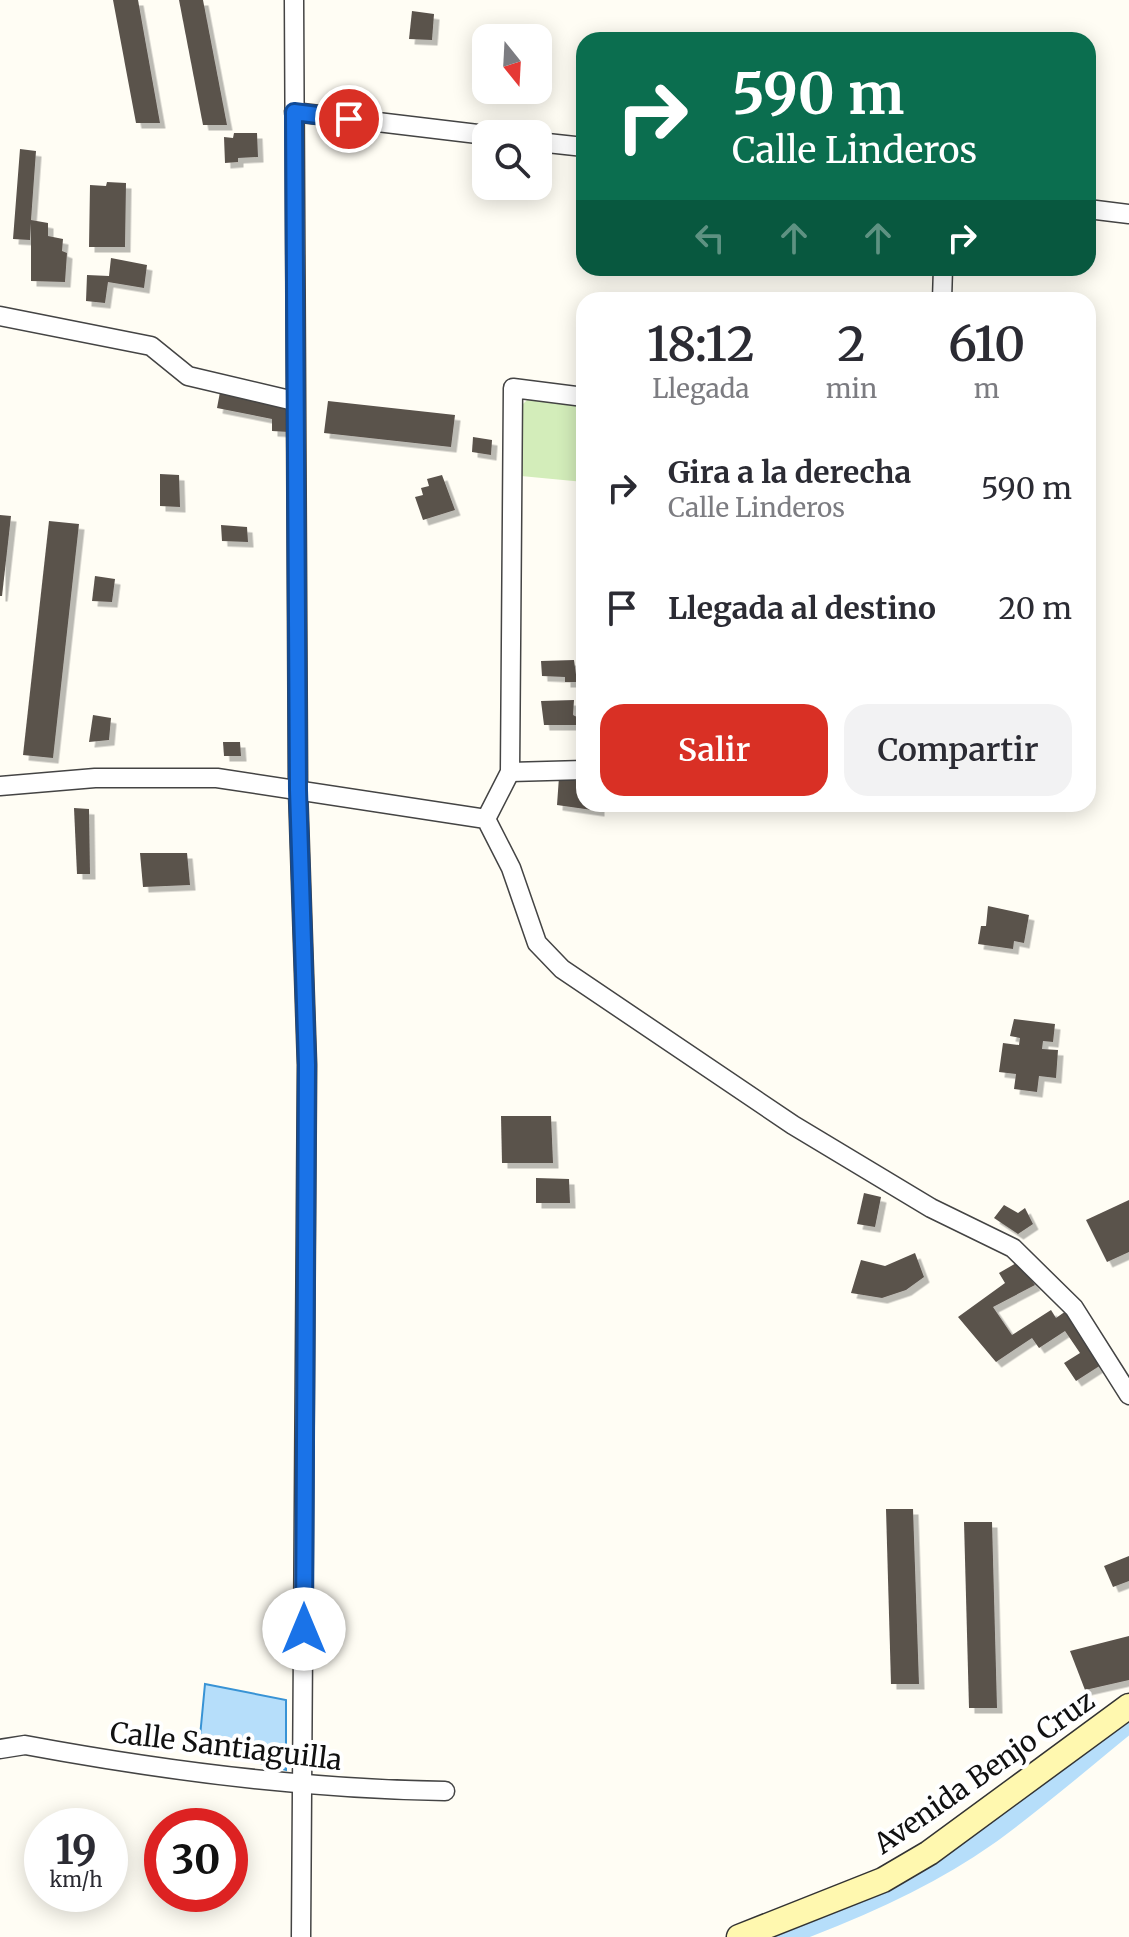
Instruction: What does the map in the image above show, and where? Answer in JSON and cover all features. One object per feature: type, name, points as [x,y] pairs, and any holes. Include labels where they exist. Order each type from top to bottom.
[{"type":"street","points":[[294,0],[298,790],[307,1065],[301,1937]]},
{"type":"street","points":[[294,112],[472,133]]},
{"type":"street","points":[[552,144],[576,146]]},
{"type":"street","points":[[1096,210],[1129,214]]},
{"type":"street","points":[[0,316],[151,346],[188,376],[294,401]]},
{"type":"street","points":[[486,819],[510,772],[513,388],[576,396]]},
{"type":"street","points":[[510,772],[576,770]]},
{"type":"street","points":[[0,786],[95,778],[217,778],[486,819]]},
{"type":"street","points":[[486,819],[511,868],[537,943],[562,969],[793,1125],[931,1208],[1013,1248],[1074,1308],[1129,1395]]},
{"type":"street","name":"Avenida Benjo Cruz","points":[[739,1937],[798,1917],[895,1874],[929,1853],[1129,1706]]},
{"type":"street","name":"Calle Santiaguilla","points":[[0,1749],[25,1745],[200,1774],[303,1786],[445,1791]]},
{"type":"green space","points":[[529,398],[576,404],[576,481],[521,476],[522,405]]},
{"type":"water","points":[[205,1684],[286,1700],[286,1770],[199,1747]]},
{"type":"building","points":[[113,0],[138,0],[160,123],[136,123]]},
{"type":"building","points":[[179,0],[203,0],[227,125],[203,125]]},
{"type":"building","points":[[412,11],[434,14],[432,40],[409,39]]},
{"type":"building","points":[[234,133],[257,133],[258,157],[238,158],[238,162],[225,163],[224,137],[233,138]]},
{"type":"building","points":[[20,149],[36,151],[31,220],[48,223],[48,236],[63,239],[62,251],[67,253],[65,282],[31,281],[31,223],[30,240],[13,239]]},
{"type":"building","points":[[107,182],[126,183],[125,247],[89,247],[90,185],[106,186]]},
{"type":"building","points":[[111,258],[147,265],[144,288],[108,282],[105,303],[86,301],[87,275],[109,276]]},
{"type":"building","points":[[220,392],[288,405],[289,432],[272,431],[272,419],[217,408]]},
{"type":"building","points":[[328,401],[455,415],[451,447],[324,433]]},
{"type":"building","points":[[473,437],[492,440],[491,455],[472,452]]},
{"type":"building","points":[[160,474],[179,475],[180,507],[160,506]]},
{"type":"building","points":[[442,475],[455,510],[423,520],[415,497],[423,495],[421,488],[429,486],[427,479]]},
{"type":"building","points":[[0,515],[11,516],[2,596],[0,596]]},
{"type":"building","points":[[49,521],[79,524],[53,758],[23,755]]},
{"type":"building","points":[[221,525],[247,527],[248,542],[222,541]]},
{"type":"building","points":[[95,576],[115,579],[112,602],[92,601]]},
{"type":"building","points":[[574,660],[576,682],[565,682],[565,677],[542,676],[541,661]]},
{"type":"building","points":[[574,700],[576,725],[544,725],[541,701]]},
{"type":"building","points":[[93,715],[111,718],[109,740],[89,742]]},
{"type":"building","points":[[223,742],[240,742],[241,756],[224,756]]},
{"type":"building","points":[[559,777],[576,780],[576,808],[557,805]]},
{"type":"building","points":[[74,808],[89,809],[90,874],[77,874]]},
{"type":"building","points":[[140,853],[187,853],[190,885],[143,887]]},
{"type":"building","points":[[988,906],[1029,915],[1024,943],[1014,941],[1013,949],[978,944],[981,926],[986,926]]},
{"type":"building","points":[[1014,1019],[1055,1024],[1053,1042],[1043,1041],[1042,1049],[1058,1050],[1056,1078],[1039,1076],[1037,1092],[1014,1089],[1016,1074],[999,1072],[1003,1043],[1019,1045],[1020,1038],[1010,1036]]},
{"type":"building","points":[[501,1116],[551,1116],[553,1163],[502,1163]]},
{"type":"building","points":[[536,1178],[569,1179],[570,1203],[536,1203]]},
{"type":"building","points":[[864,1193],[881,1197],[875,1227],[857,1224]]},
{"type":"building","points":[[1129,1200],[1129,1252],[1107,1262],[1086,1220]]},
{"type":"building","points":[[1004,1205],[1018,1213],[1025,1208],[1033,1224],[1018,1234],[994,1218]]},
{"type":"building","points":[[915,1253],[924,1277],[906,1290],[882,1298],[851,1293],[861,1260],[885,1266]]},
{"type":"building","points":[[1018,1262],[1035,1285],[993,1307],[1012,1335],[1051,1310],[1056,1318],[1066,1311],[1101,1365],[1076,1381],[1064,1363],[1080,1353],[1065,1331],[1039,1348],[1032,1338],[996,1362],[958,1317],[1005,1283],[999,1273]]},
{"type":"building","points":[[886,1509],[913,1509],[919,1684],[891,1684]]},
{"type":"building","points":[[964,1522],[992,1522],[997,1708],[969,1708]]},
{"type":"building","points":[[1129,1556],[1129,1581],[1113,1587],[1104,1566]]},
{"type":"building","points":[[1129,1636],[1129,1680],[1085,1690],[1070,1651]]},
{"type":"waterway","points":[[784,1937],[888,1894],[963,1854],[1022,1811],[1129,1724]]},
{"type":"route","points":[[304,1629],[307,1065],[298,790],[294,112],[349,119]]}]
